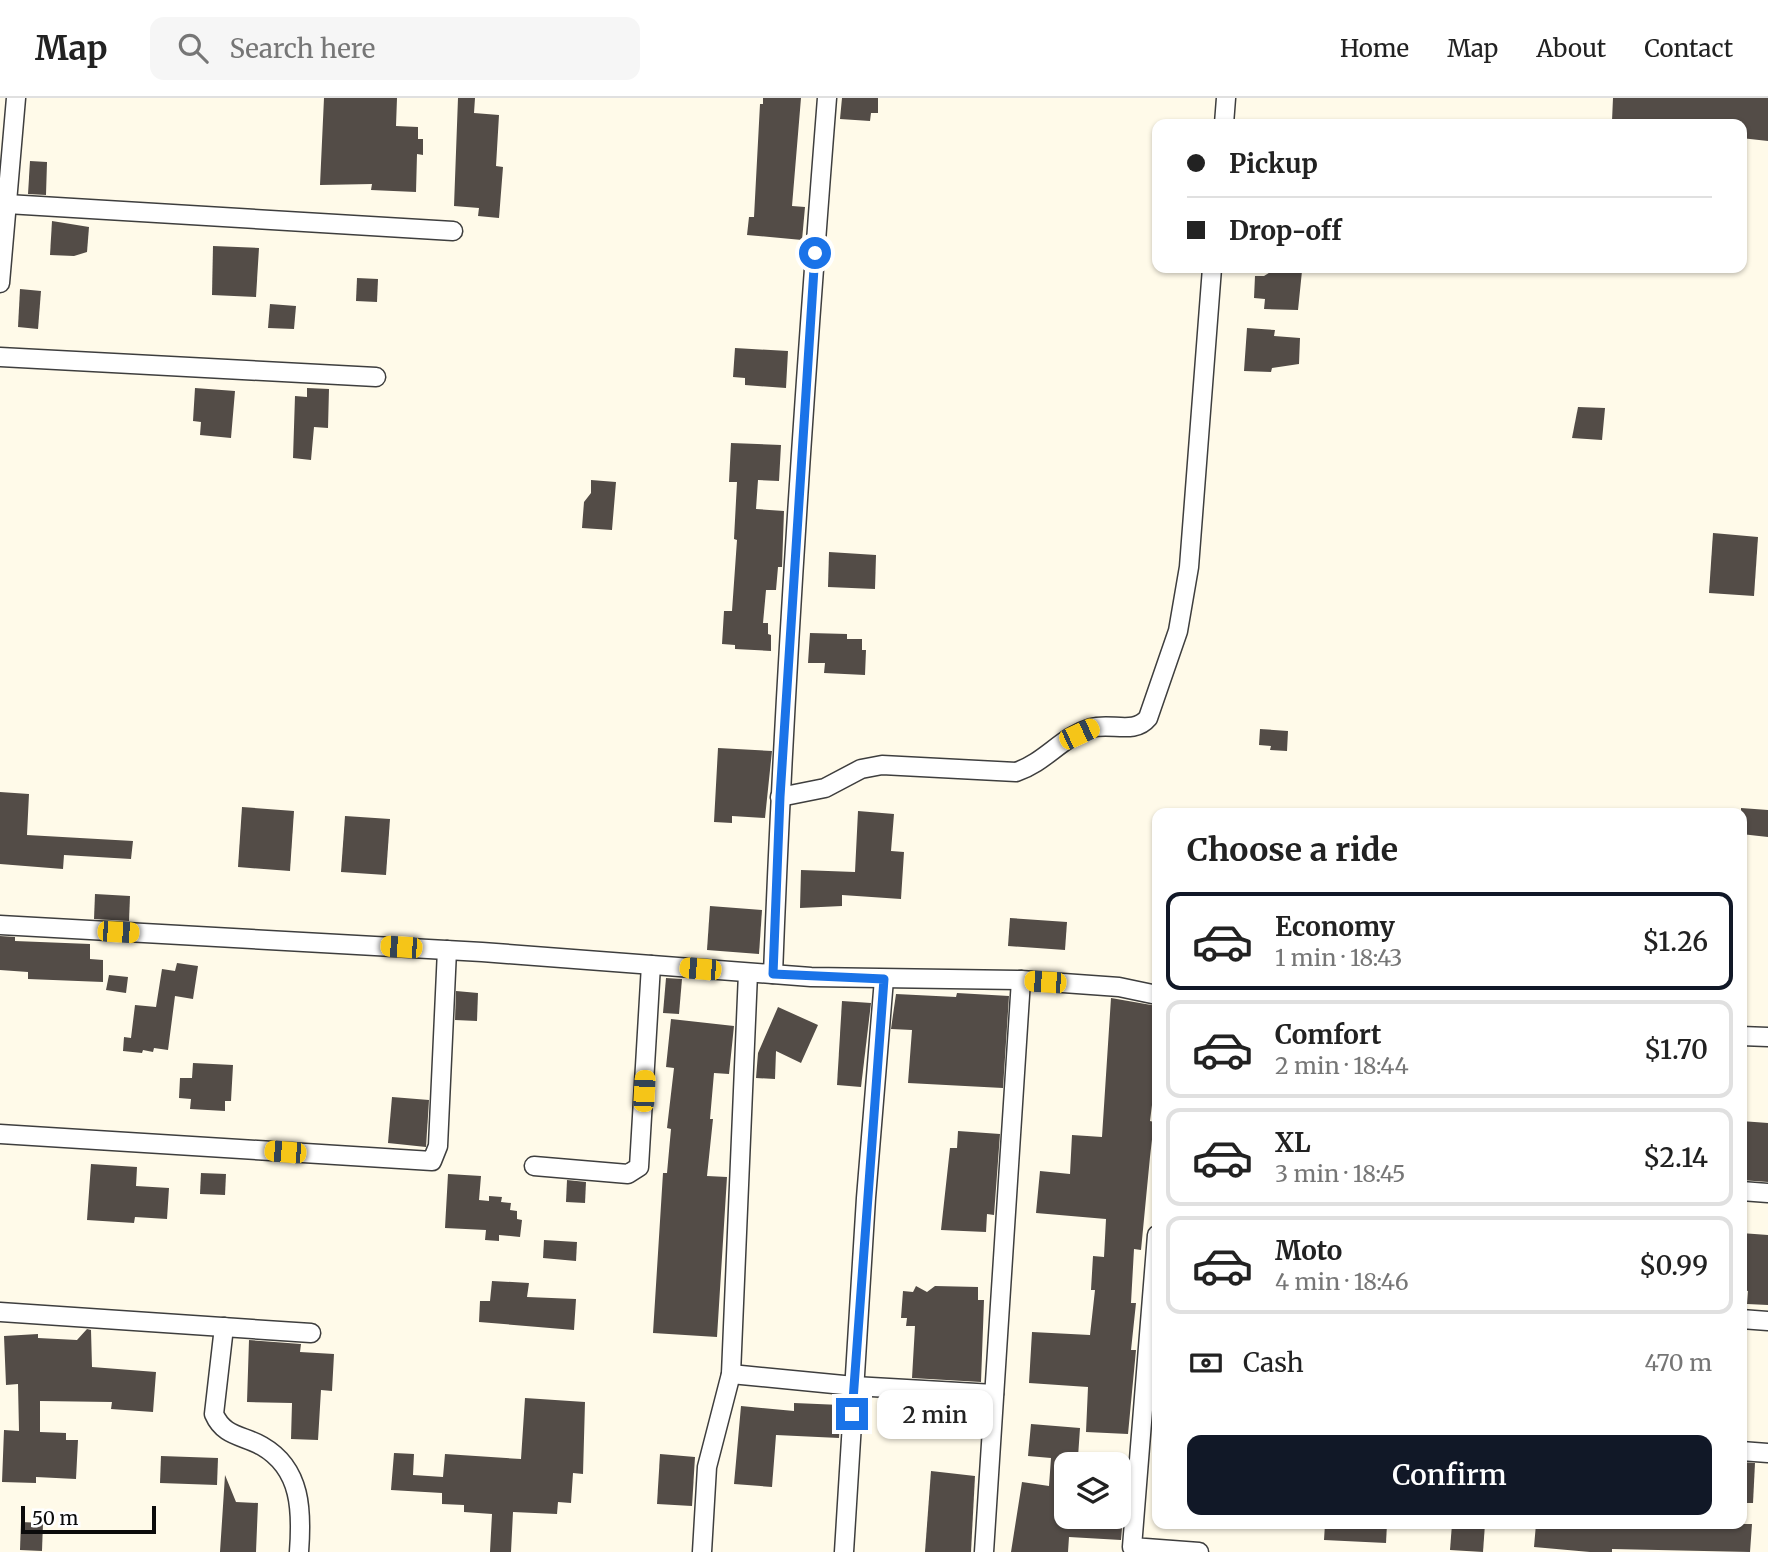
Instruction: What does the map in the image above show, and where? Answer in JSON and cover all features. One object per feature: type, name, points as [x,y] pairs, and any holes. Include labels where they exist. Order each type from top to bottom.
[{"type":"street","points":[[0,282],[16,98]]},
{"type":"street","points":[[773,974],[780,797],[827,98]]},
{"type":"street","points":[[1224,119],[1226,98]]},
{"type":"street","points":[[7,204],[453,231]]},
{"type":"street","points":[[780,797],[825,788],[862,769],[882,765],[1016,772],[1036,765],[1064,740],[1092,728],[1142,726],[1148,718],[1178,631],[1189,567],[1212,273]]},
{"type":"street","points":[[0,357],[376,377]]},
{"type":"street","points":[[0,925],[447,950],[748,973],[884,979],[1021,980],[1119,987],[1152,994]]},
{"type":"street","points":[[0,1134],[432,1161],[438,1146],[447,950]]},
{"type":"street","points":[[534,1166],[628,1174],[639,1167],[652,965]]},
{"type":"street","points":[[702,1552],[708,1467],[731,1374],[748,973]]},
{"type":"street","points":[[844,1552],[884,979]]},
{"type":"street","points":[[984,1552],[1021,980]]},
{"type":"street","points":[[1747,1035],[1768,1037]]},
{"type":"street","points":[[1747,1191],[1768,1193]]},
{"type":"street","points":[[0,1312],[311,1333]]},
{"type":"street","points":[[1747,1319],[1768,1321]]},
{"type":"street","points":[[224,1327],[214,1414],[225,1432],[263,1446],[284,1465],[294,1480],[300,1500],[299,1552]]},
{"type":"street","points":[[1152,1345],[1150,1406],[1132,1550],[1199,1552]]},
{"type":"street","points":[[731,1374],[854,1386],[994,1394]]},
{"type":"street","points":[[1747,1451],[1768,1453]]},
{"type":"building","points":[[324,98],[397,98],[396,126],[418,127],[418,139],[423,139],[423,155],[417,154],[416,192],[371,190],[372,184],[320,185]]},
{"type":"building","points":[[458,98],[475,98],[474,113],[499,115],[496,166],[503,167],[499,218],[478,216],[479,208],[454,206]]},
{"type":"building","points":[[763,98],[801,98],[792,206],[805,207],[802,240],[747,235],[749,217],[754,217],[760,104],[763,104]]},
{"type":"building","points":[[842,98],[878,98],[878,113],[871,113],[870,121],[840,119]]},
{"type":"building","points":[[1613,98],[1768,98],[1768,141],[1747,139],[1747,119],[1612,119]]},
{"type":"building","points":[[30,161],[47,162],[46,195],[28,194]]},
{"type":"building","points":[[52,221],[89,227],[87,252],[74,256],[50,255]]},
{"type":"building","points":[[213,246],[259,248],[256,297],[212,295]]},
{"type":"building","points":[[1269,273],[1302,273],[1298,310],[1264,309],[1265,299],[1254,298],[1255,276]]},
{"type":"building","points":[[357,278],[378,279],[377,302],[356,301]]},
{"type":"building","points":[[20,289],[41,291],[38,329],[18,327]]},
{"type":"building","points":[[270,304],[296,306],[294,329],[268,328]]},
{"type":"building","points":[[1247,328],[1275,330],[1274,336],[1300,338],[1299,364],[1272,368],[1271,372],[1244,371]]},
{"type":"building","points":[[735,348],[788,351],[786,388],[745,385],[745,378],[733,377]]},
{"type":"building","points":[[195,388],[235,391],[231,438],[200,435],[201,422],[193,421]]},
{"type":"building","points":[[307,388],[329,389],[328,428],[314,427],[311,460],[293,458],[295,396],[307,397]]},
{"type":"building","points":[[1578,407],[1605,408],[1602,440],[1572,438]]},
{"type":"building","points":[[731,443],[781,445],[779,481],[758,480],[756,509],[784,511],[782,567],[778,567],[776,590],[766,590],[763,623],[768,623],[771,651],[735,649],[735,645],[722,644],[724,611],[732,611],[737,540],[734,539],[737,482],[729,482]]},
{"type":"building","points":[[591,480],[616,482],[612,530],[582,528],[584,502],[591,493]]},
{"type":"building","points":[[1713,533],[1758,537],[1754,596],[1709,593]]},
{"type":"building","points":[[829,552],[876,555],[875,589],[828,587]]},
{"type":"building","points":[[810,633],[847,634],[847,639],[862,639],[862,650],[866,650],[865,675],[824,673],[825,663],[808,663]]},
{"type":"building","points":[[1260,729],[1288,731],[1287,751],[1270,750],[1271,746],[1259,745]]},
{"type":"building","points":[[718,748],[772,751],[765,818],[732,816],[732,823],[714,822]]},
{"type":"building","points":[[0,792],[29,794],[27,835],[133,841],[131,859],[64,855],[63,869],[0,864]]},
{"type":"building","points":[[242,807],[294,811],[290,871],[238,867]]},
{"type":"building","points":[[1747,808],[1768,810],[1768,837],[1747,835]]},
{"type":"building","points":[[858,811],[894,814],[891,851],[904,852],[901,899],[842,895],[842,906],[800,908],[801,870],[855,872]]},
{"type":"building","points":[[345,816],[390,819],[386,875],[341,872]]},
{"type":"building","points":[[95,894],[130,896],[129,921],[94,919]]},
{"type":"building","points":[[710,906],[762,910],[759,954],[707,950]]},
{"type":"building","points":[[1010,918],[1067,922],[1065,950],[1008,946]]},
{"type":"building","points":[[0,936],[15,937],[15,941],[90,944],[90,959],[103,960],[103,982],[28,979],[28,972],[0,970]]},
{"type":"building","points":[[177,963],[198,966],[193,999],[175,996],[168,1050],[154,1048],[153,1052],[143,1050],[142,1053],[123,1051],[124,1037],[131,1038],[135,1005],[156,1007],[162,969],[175,971]]},
{"type":"building","points":[[109,975],[128,977],[126,993],[106,990]]},
{"type":"building","points":[[666,978],[682,979],[679,1014],[663,1013]]},
{"type":"building","points":[[456,991],[478,993],[477,1021],[455,1020]]},
{"type":"building","points":[[957,993],[1009,996],[1003,1088],[908,1083],[912,1030],[891,1029],[896,994],[956,997]]},
{"type":"building","points":[[1111,998],[1152,1005],[1152,1142],[1141,1250],[1134,1249],[1131,1303],[1136,1303],[1131,1350],[1136,1350],[1128,1434],[1086,1432],[1088,1387],[1029,1383],[1032,1332],[1090,1335],[1095,1290],[1091,1290],[1093,1256],[1104,1257],[1106,1219],[1036,1213],[1040,1171],[1070,1174],[1072,1135],[1102,1137]]},
{"type":"building","points":[[842,1001],[871,1003],[861,1087],[837,1085]]},
{"type":"building","points":[[778,1007],[818,1025],[801,1063],[776,1051],[775,1079],[756,1078],[758,1053]]},
{"type":"building","points":[[671,1019],[734,1026],[729,1074],[714,1073],[710,1119],[713,1119],[707,1176],[727,1177],[717,1337],[653,1333],[663,1173],[667,1173],[671,1129],[667,1128],[674,1068],[666,1067]]},
{"type":"building","points":[[193,1063],[233,1065],[231,1101],[225,1101],[225,1111],[190,1109],[191,1099],[179,1098],[180,1078],[192,1078]]},
{"type":"building","points":[[392,1097],[429,1100],[426,1147],[388,1143]]},
{"type":"building","points":[[1747,1121],[1768,1123],[1768,1182],[1747,1180]]},
{"type":"building","points":[[958,1131],[1000,1134],[994,1215],[987,1214],[986,1232],[941,1230],[950,1148],[957,1148]]},
{"type":"building","points":[[91,1164],[137,1167],[136,1186],[169,1188],[167,1219],[135,1217],[134,1223],[87,1220]]},
{"type":"building","points":[[201,1173],[226,1174],[225,1195],[200,1194]]},
{"type":"building","points":[[448,1174],[481,1176],[479,1200],[489,1201],[489,1196],[502,1197],[501,1202],[511,1203],[510,1210],[517,1211],[517,1219],[522,1220],[520,1237],[499,1235],[499,1241],[485,1240],[486,1230],[445,1228]]},
{"type":"building","points":[[567,1180],[586,1182],[585,1203],[566,1202]]},
{"type":"building","points":[[1747,1233],[1768,1235],[1768,1305],[1747,1304]]},
{"type":"building","points":[[544,1240],[577,1242],[576,1261],[543,1258]]},
{"type":"building","points":[[492,1281],[529,1283],[527,1297],[576,1299],[574,1330],[479,1322],[480,1301],[490,1301]]},
{"type":"building","points":[[916,1286],[927,1292],[935,1286],[978,1287],[978,1300],[984,1300],[981,1382],[912,1378],[915,1326],[906,1326],[907,1318],[901,1318],[903,1291],[913,1292]]},
{"type":"building","points":[[87,1329],[91,1330],[92,1367],[156,1372],[153,1412],[111,1409],[112,1402],[40,1401],[40,1432],[66,1433],[66,1440],[78,1440],[76,1479],[36,1477],[36,1483],[2,1482],[4,1430],[19,1431],[18,1384],[6,1385],[4,1336],[38,1334],[38,1338],[77,1340]]},
{"type":"building","points":[[249,1340],[301,1344],[300,1352],[334,1354],[332,1391],[321,1390],[318,1440],[291,1439],[292,1403],[247,1402]]},
{"type":"building","points":[[525,1398],[585,1402],[583,1474],[573,1473],[571,1503],[558,1502],[557,1514],[513,1512],[511,1552],[490,1552],[492,1514],[464,1512],[464,1505],[442,1504],[442,1493],[391,1490],[394,1453],[414,1454],[413,1475],[443,1477],[445,1454],[521,1459]]},
{"type":"building","points":[[794,1403],[841,1405],[839,1438],[776,1435],[772,1487],[734,1484],[741,1406],[794,1411]]},
{"type":"building","points":[[1031,1424],[1080,1428],[1078,1452],[1054,1452],[1054,1529],[1122,1529],[1121,1540],[1069,1537],[1068,1552],[1011,1552],[1022,1482],[1049,1486],[1051,1458],[1028,1456]]},
{"type":"building","points":[[660,1454],[695,1457],[692,1506],[657,1504]]},
{"type":"building","points":[[161,1456],[218,1458],[217,1485],[160,1483]]},
{"type":"building","points":[[1747,1462],[1755,1463],[1753,1503],[1747,1503]]},
{"type":"building","points":[[931,1471],[975,1476],[971,1552],[925,1552]]},
{"type":"building","points":[[225,1475],[236,1502],[258,1503],[256,1552],[220,1552]]},
{"type":"building","points":[[21,1522],[43,1523],[42,1551],[20,1550]]},
{"type":"building","points":[[1747,1524],[1752,1524],[1750,1552],[1612,1549],[1612,1552],[1590,1552],[1534,1547],[1536,1529],[1747,1529]]},
{"type":"building","points":[[1325,1529],[1387,1529],[1386,1543],[1324,1540]]},
{"type":"building","points":[[1452,1529],[1485,1529],[1483,1552],[1450,1550]]},
{"type":"route","points":[[815,253],[780,797],[773,974],[811,978],[884,979],[852,1414]]}]
